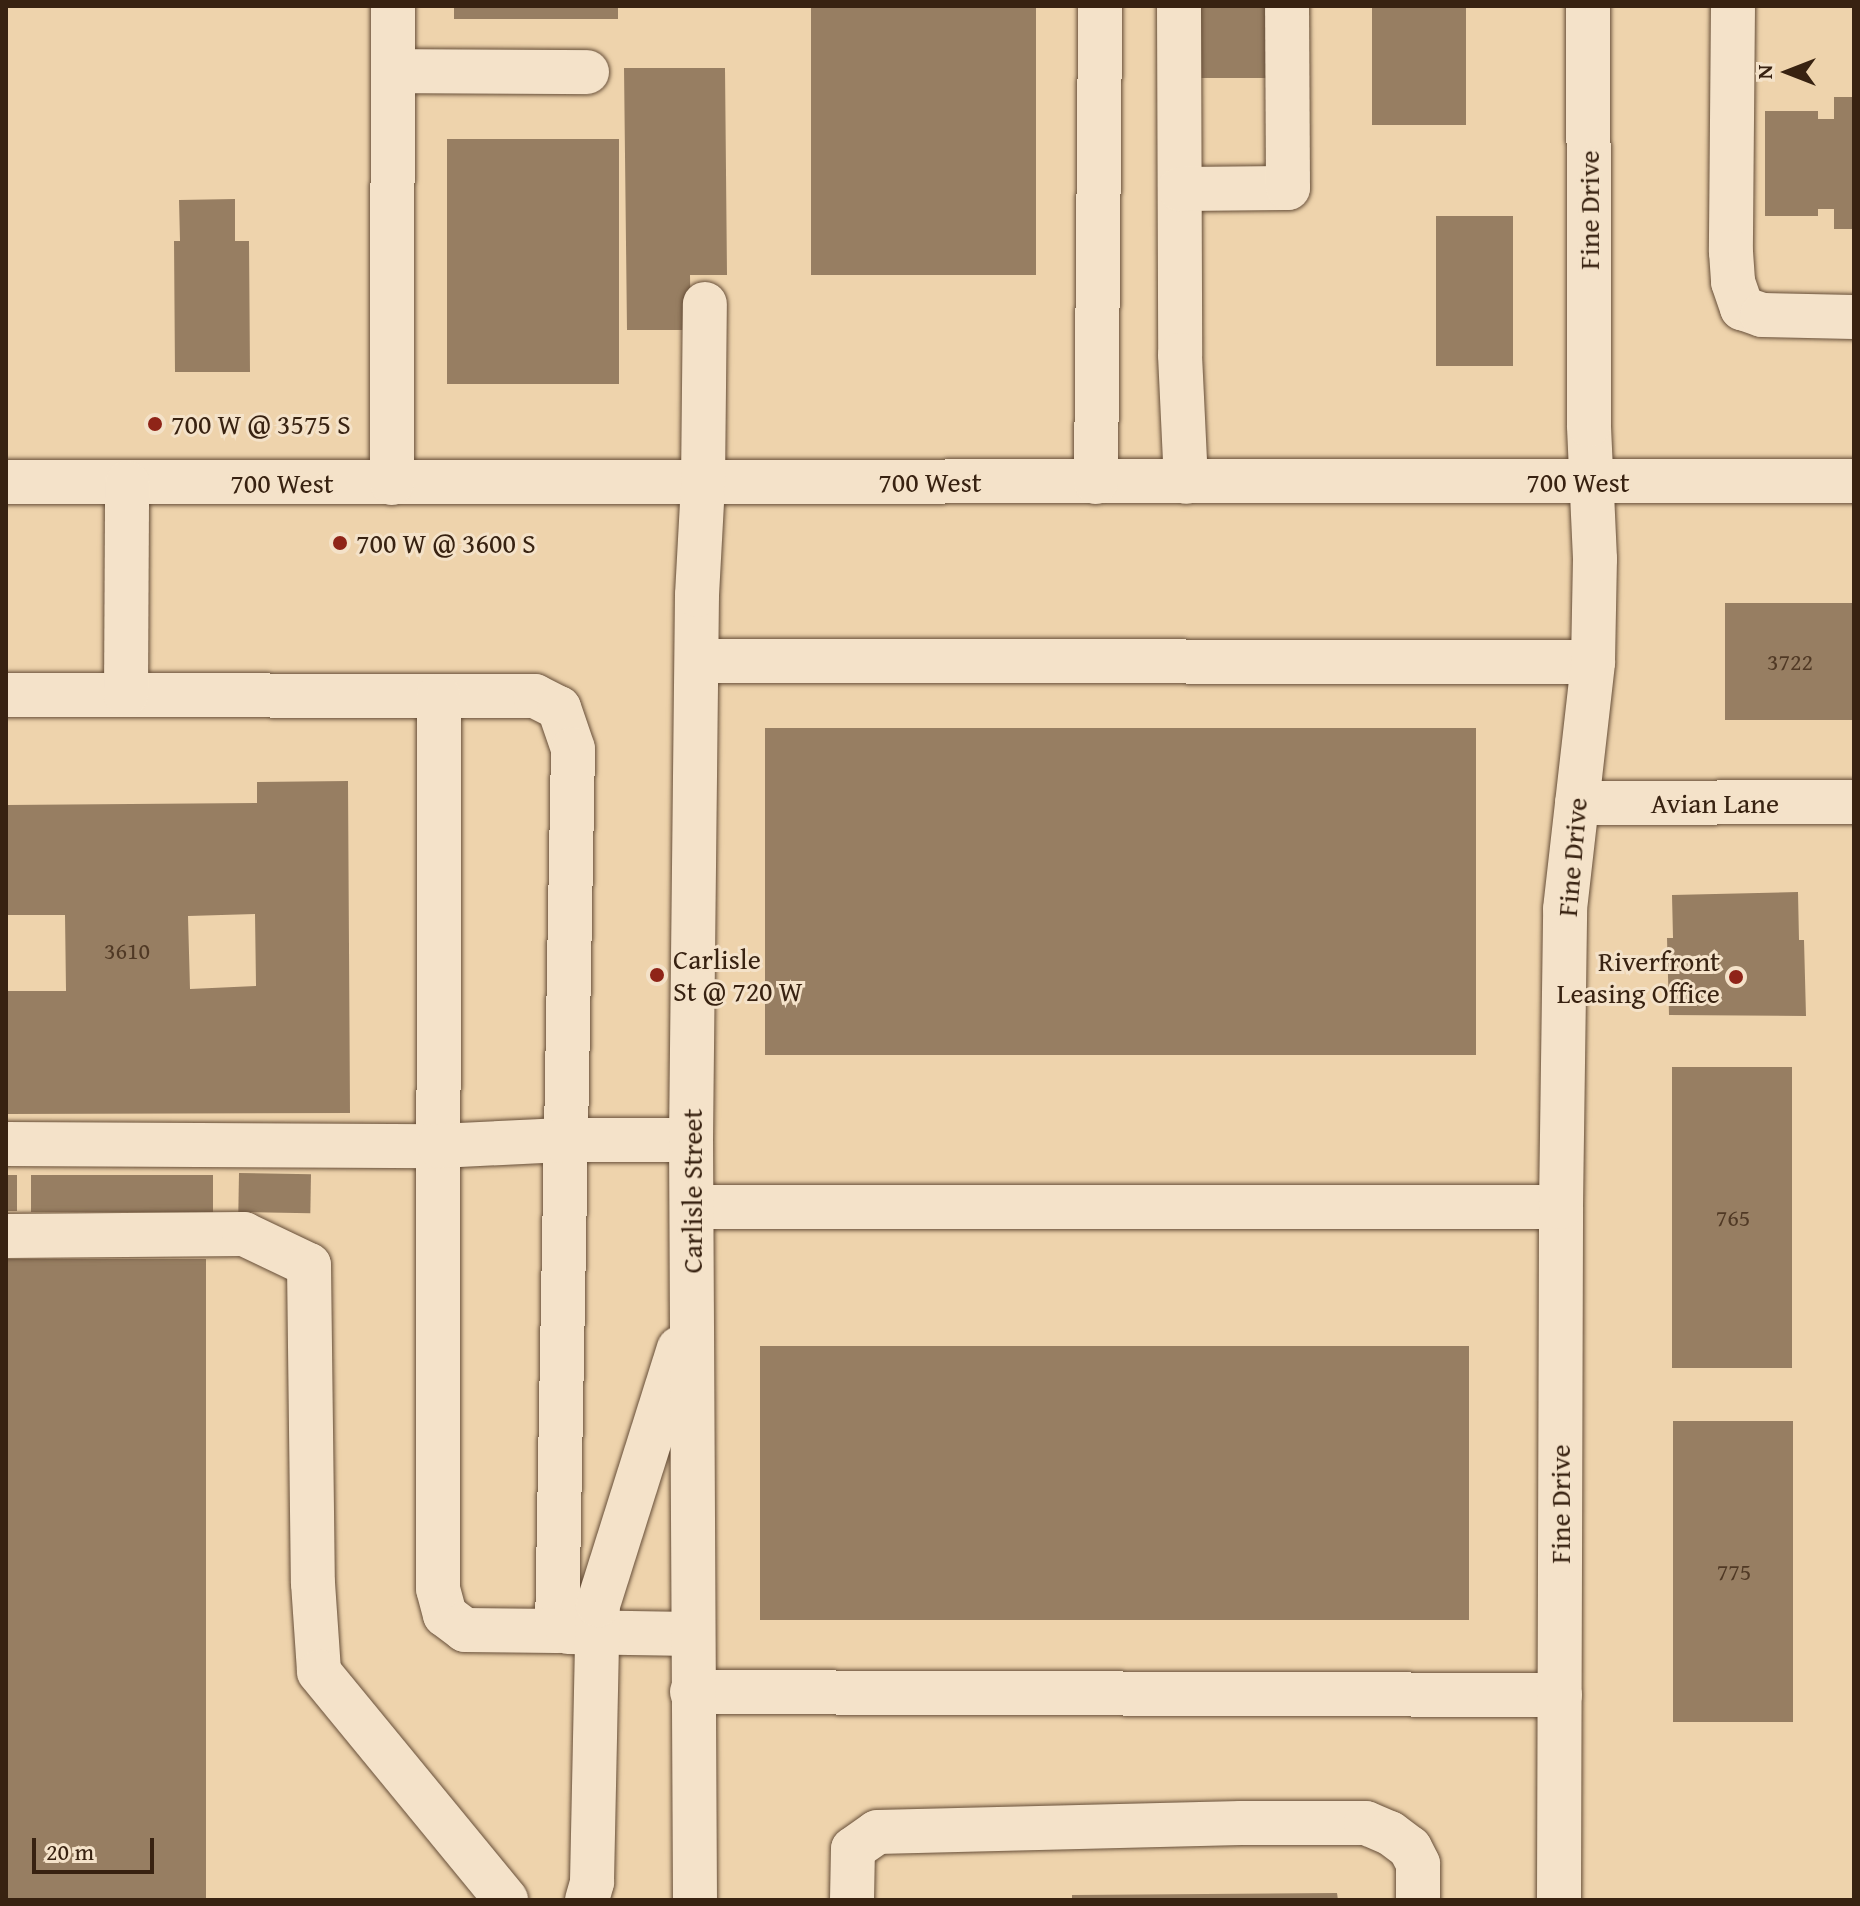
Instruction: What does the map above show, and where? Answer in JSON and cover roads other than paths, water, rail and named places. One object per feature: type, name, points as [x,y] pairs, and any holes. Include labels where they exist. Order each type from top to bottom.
[{"type":"street","points":[[392,483],[393,6]]},
{"type":"street","points":[[1096,482],[1100,6]]},
{"type":"street","points":[[1179,6],[1180,355],[1186,482]]},
{"type":"street","points":[[1180,189],[1288,188],[1287,6]]},
{"type":"street","name":"Fine Drive","points":[[1559,1900],[1565,909],[1593,662],[1588,6]]},
{"type":"street","points":[[1733,6],[1731,252],[1733,282],[1742,308],[1762,315],[1854,317]]},
{"type":"street","points":[[393,71],[587,72]]},
{"type":"street","name":"Carlisle Street","points":[[695,1900],[691,1140],[705,304]]},
{"type":"street","name":"700 West","points":[[6,482],[1854,481]]},
{"type":"street","points":[[126,695],[127,483]]},
{"type":"street","points":[[697,661],[1593,662]]},
{"type":"street","points":[[6,695],[535,696],[559,708],[573,749],[563,1140],[577,1632],[592,1882],[587,1900]]},
{"type":"street","points":[[439,696],[438,1589],[445,1615],[465,1630],[692,1634]]},
{"type":"street","name":"Avian Lane","points":[[1577,803],[1854,802]]},
{"type":"street","points":[[6,1144],[439,1146],[563,1140],[691,1140]]},
{"type":"street","points":[[692,1207],[1561,1207]]},
{"type":"street","points":[[6,1236],[244,1234],[309,1265],[313,1583],[319,1672],[506,1900]]},
{"type":"street","points":[[577,1632],[598,1605],[693,1305]]},
{"type":"street","points":[[692,1692],[1560,1695]]},
{"type":"street","points":[[852,1900],[853,1849],[877,1832],[1366,1823],[1390,1833],[1410,1848],[1418,1864],[1418,1900]]},
{"type":"place","name":"700 W @ 3575 S","points":[[155,424]]},
{"type":"place","name":"700 W @ 3600 S","points":[[340,543]]},
{"type":"place","name":"Carlisle St @ 720 W","points":[[657,975]]},
{"type":"place","name":"Riverfront Leasing Office","points":[[1736,977]]}]
